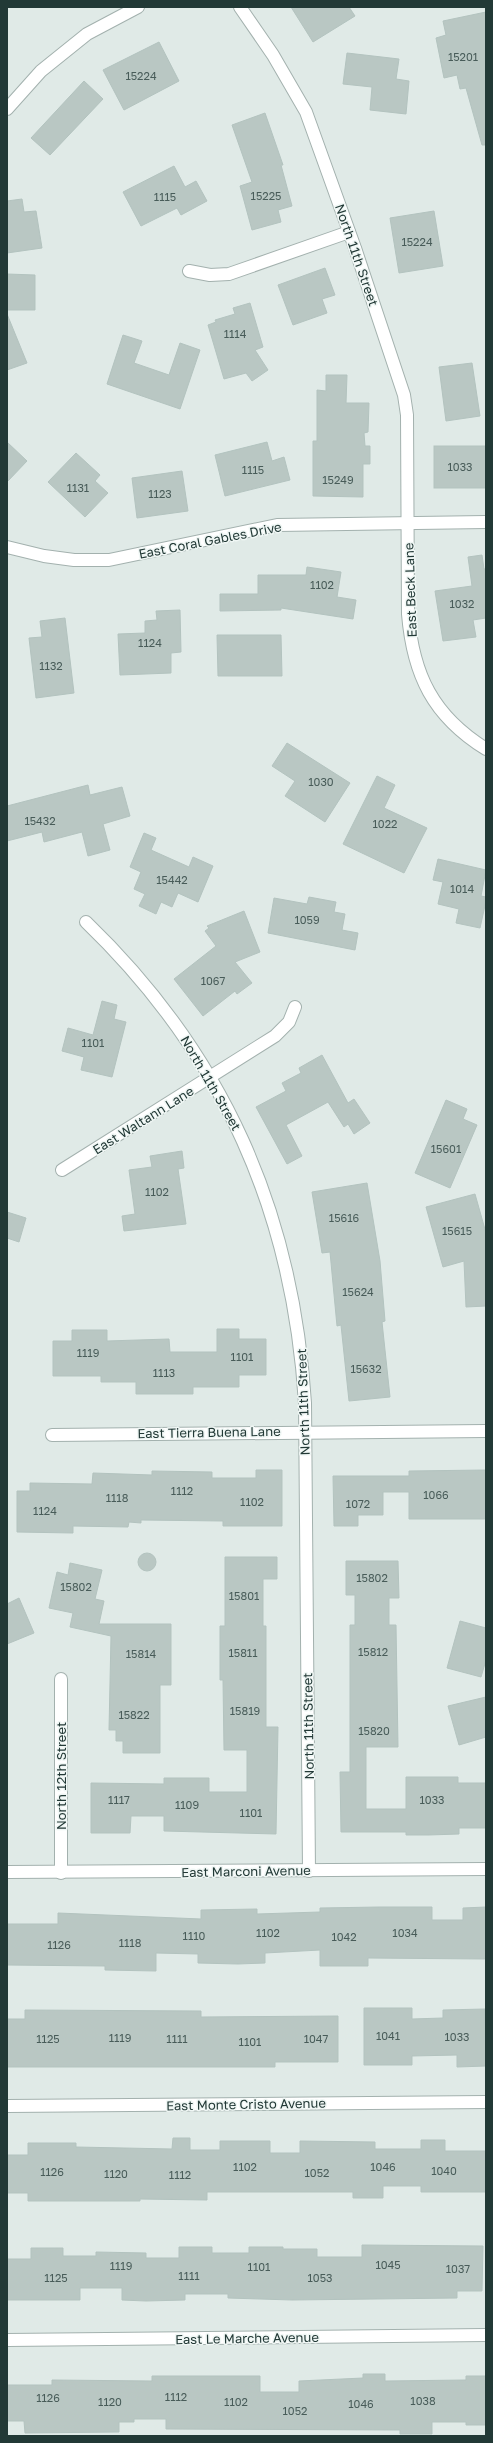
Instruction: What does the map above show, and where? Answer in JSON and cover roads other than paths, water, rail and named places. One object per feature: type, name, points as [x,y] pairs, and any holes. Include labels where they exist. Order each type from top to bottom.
[{"type":"street","points":[[7,109],[41,71],[87,34],[138,7]]},
{"type":"street","name":"North 11th Street","points":[[240,7],[273,55],[306,112],[349,232],[404,395],[407,414],[408,522]]},
{"type":"street","points":[[189,271],[210,275],[229,274],[349,232]]},
{"type":"street","name":"East Beck Lane","points":[[408,522],[408,614],[410,640],[418,669],[428,693],[442,713],[460,731],[486,749]]},
{"type":"street","name":"East Coral Gables Drive","points":[[7,547],[52,557],[109,560],[277,524],[486,522]]},
{"type":"street","name":"North 11th Street","points":[[86,922],[147,986],[171,1016],[211,1078],[243,1137],[283,1252],[302,1355],[305,1431],[309,1871]]},
{"type":"street","name":"East Waltann Lane","points":[[62,1170],[211,1078],[275,1036],[289,1022],[295,1008]]},
{"type":"street","name":"East Tierra Buena Lane","points":[[52,1434],[305,1431],[486,1431]]},
{"type":"street","name":"North 12th Street","points":[[61,1679],[61,1873]]},
{"type":"street","name":"East Marconi Avenue","points":[[7,1872],[61,1873],[486,1869]]},
{"type":"street","name":"East Monte Cristo Avenue","points":[[7,2106],[486,2102]]},
{"type":"street","name":"East Le Marche Avenue","points":[[7,2340],[486,2335]]}]
